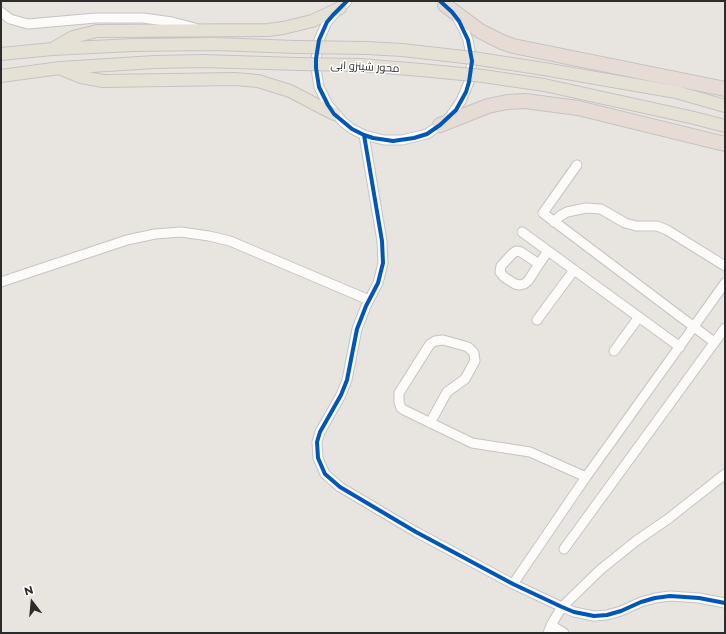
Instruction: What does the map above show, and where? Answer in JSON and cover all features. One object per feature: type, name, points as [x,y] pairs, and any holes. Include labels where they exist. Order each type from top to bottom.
[{"type":"highway","points":[[442,3],[480,31],[513,46],[725,89]]},
{"type":"highway","points":[[440,125],[488,106],[507,102],[525,101],[578,108],[725,144]]},
{"type":"main road","points":[[52,49],[73,37],[97,31],[268,30],[283,28],[312,21],[345,3]]},
{"type":"main road","name":"محور شينزو ابى","points":[[1,54],[52,49],[181,44],[367,48],[438,54],[544,69],[676,92],[725,106]]},
{"type":"main road","name":"محور شينزو ابى","points":[[1,76],[60,68],[155,62],[203,61],[360,65],[483,76],[544,85],[725,126]]},
{"type":"main road","points":[[60,68],[81,77],[103,81],[236,79],[258,81],[290,90],[334,114]]},
{"type":"main road","points":[[676,92],[725,95]]},
{"type":"main road","points":[[690,117],[725,134]]},
{"type":"street","points":[[345,3],[333,15],[319,40],[316,59],[317,78],[328,105],[334,114],[352,129],[364,135],[384,140],[402,140],[426,134],[449,118],[462,101],[469,82],[472,60],[468,40],[456,16],[442,3]]},
{"type":"street","points":[[1,12],[16,22],[28,24],[96,18],[143,18],[172,22],[200,30]]},
{"type":"street","points":[[364,135],[383,256],[381,275],[369,300],[355,337],[347,380],[341,396],[320,432],[317,453],[322,468],[330,479],[347,491],[416,532],[513,584],[562,608],[581,614],[600,616],[614,613],[641,602],[662,597],[677,596],[699,598],[725,603]]},
{"type":"street","points":[[578,165],[543,213],[695,326],[714,342]]},
{"type":"street","points":[[554,222],[560,216],[568,212],[586,208],[601,209],[630,225],[652,225],[667,230],[725,266]]},
{"type":"street","points":[[1,282],[127,240],[154,234],[181,232],[230,241],[369,300]]},
{"type":"street","points":[[522,232],[680,346]]},
{"type":"street","points":[[539,264],[548,251]]},
{"type":"street","points":[[537,320],[574,270]]},
{"type":"street","points":[[513,584],[586,477],[725,283]]},
{"type":"street","points":[[614,351],[639,317]]},
{"type":"street","points":[[564,549],[725,328]]},
{"type":"street","points":[[430,423],[447,392],[466,377],[475,358],[474,353],[470,348],[443,340],[432,342],[428,346],[401,390],[398,399],[401,408],[430,423],[472,443],[523,451],[537,455],[586,477]]},
{"type":"street","points":[[564,633],[550,629],[562,608],[590,579],[610,561],[725,474]]},
{"type":"cycle path","points":[[347,1],[327,22],[319,40],[316,59],[319,87],[334,114],[352,129],[373,138],[393,141],[414,138],[427,134],[440,125],[456,110],[466,92],[472,61],[468,40],[459,21],[440,1]]},
{"type":"cycle path","points":[[364,135],[382,241],[383,263],[378,283],[366,306],[357,329],[347,380],[341,395],[320,432],[317,442],[318,458],[325,474],[340,487],[416,532],[513,584],[574,612],[594,616],[607,615],[621,611],[641,602],[670,596],[699,598],[725,603]]}]
